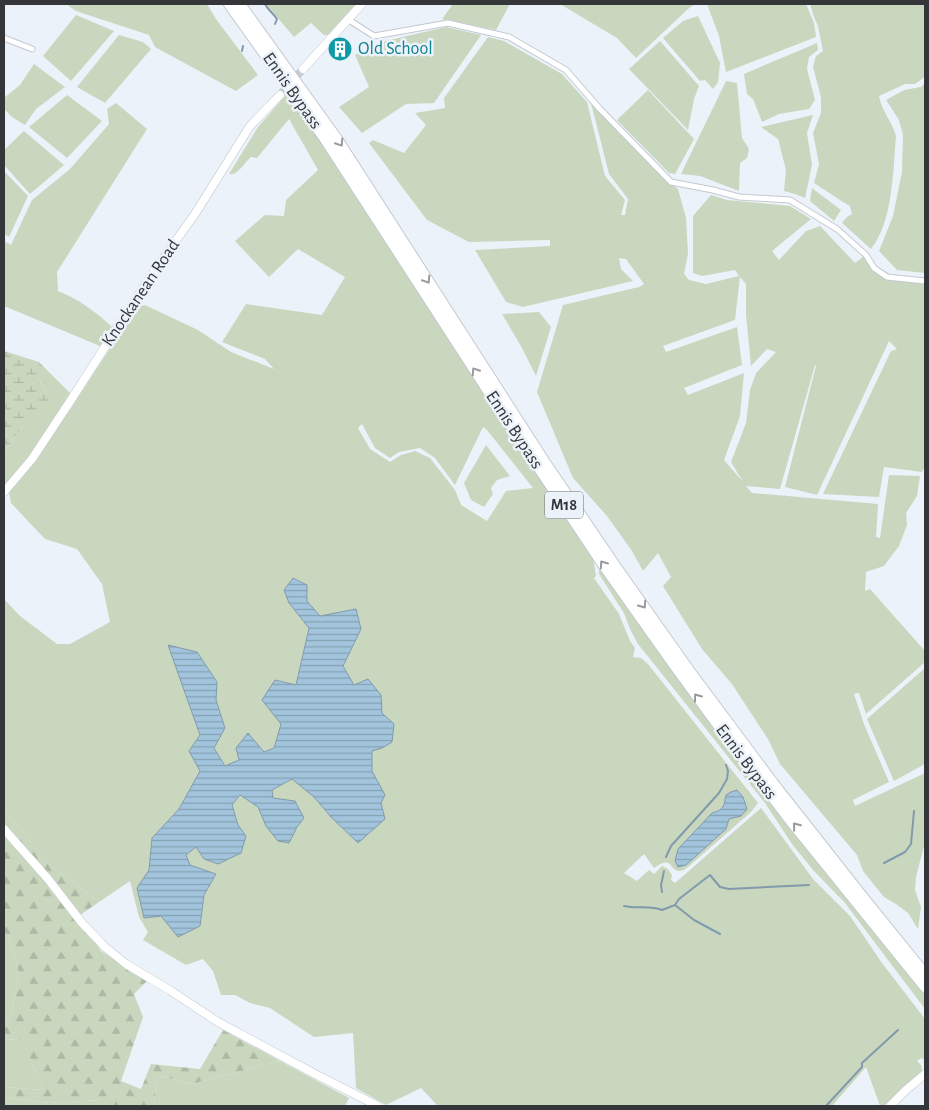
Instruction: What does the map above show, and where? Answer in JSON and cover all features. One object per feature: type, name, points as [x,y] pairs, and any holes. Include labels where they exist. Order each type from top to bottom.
[{"type":"highway","name":"Ennis Bypass","points":[[229,4],[323,136],[505,417],[602,562],[675,666],[784,812],[925,987]]},
{"type":"highway","name":"Ennis Bypass","points":[[240,4],[337,139],[544,462],[632,591],[773,783],[925,974]]},
{"type":"street","points":[[303,69],[362,4]]},
{"type":"street","points":[[349,20],[374,36],[448,23],[509,37],[566,70],[599,108],[671,182],[738,197],[790,200],[837,229],[866,255],[874,268],[887,277],[925,280]]},
{"type":"street","points":[[4,38],[32,49]]},
{"type":"street","name":"Knockanean Road","points":[[4,492],[32,459],[164,257],[196,214],[250,126],[280,94]]},
{"type":"street","points":[[4,829],[48,879],[82,923],[105,947],[126,964],[218,1022],[378,1106]]},
{"type":"street","points":[[890,1106],[925,1074]]},
{"type":"green space","points":[[66,4],[207,4],[258,75],[236,91],[155,47],[149,35],[76,11]]},
{"type":"green space","points":[[266,4],[356,4],[328,35],[324,35],[311,23],[294,37]]},
{"type":"green space","points":[[453,4],[510,4],[496,30],[442,19]]},
{"type":"green space","points":[[560,4],[695,4],[636,58],[617,38]]},
{"type":"green space","points":[[707,4],[806,4],[814,23],[816,37],[726,72],[719,36]]},
{"type":"green space","points":[[810,4],[925,4],[925,77],[915,84],[905,84],[879,96],[882,107],[896,136],[893,180],[888,210],[884,225],[871,249],[842,223],[852,214],[850,206],[814,183],[819,164],[813,133],[821,113],[821,97],[813,67],[816,56],[823,51],[818,26]]},
{"type":"green space","points":[[76,15],[114,31],[71,81],[43,56]]},
{"type":"green space","points":[[698,16],[720,63],[718,82],[713,89],[705,80],[700,81],[663,38],[683,21]]},
{"type":"green space","points":[[446,27],[481,35],[434,103],[406,104],[362,133],[339,107],[369,87],[355,55],[377,43]]},
{"type":"green space","points":[[119,35],[143,42],[151,49],[105,103],[77,87]]},
{"type":"green space","points":[[488,37],[504,41],[562,74],[587,102],[605,176],[625,200],[621,215],[625,215],[628,199],[609,174],[591,103],[678,189],[686,218],[688,254],[684,274],[689,280],[706,284],[739,276],[735,270],[702,276],[693,273],[693,216],[711,195],[727,200],[790,206],[811,219],[772,251],[779,260],[806,231],[820,226],[855,263],[864,256],[886,278],[925,282],[925,466],[922,472],[884,467],[879,497],[823,494],[891,351],[897,349],[889,341],[817,495],[785,487],[815,365],[780,489],[746,486],[752,493],[878,504],[876,537],[880,538],[889,475],[920,476],[917,496],[906,513],[907,525],[899,546],[884,566],[866,572],[865,591],[870,589],[925,651],[925,662],[866,714],[859,693],[854,694],[864,724],[889,782],[853,800],[855,806],[925,773],[925,842],[916,877],[915,890],[921,907],[918,929],[908,913],[884,897],[863,871],[857,855],[780,764],[768,739],[732,684],[702,649],[663,586],[671,577],[658,553],[643,571],[632,551],[607,516],[573,478],[537,392],[563,305],[639,287],[644,284],[626,259],[619,258],[621,269],[633,281],[523,307],[506,302],[475,250],[550,246],[550,240],[469,242],[427,220],[369,143],[373,140],[404,153],[426,125],[415,113],[445,108],[444,98]],"holes":[[[740,277],[746,284],[746,315],[751,366],[767,349],[776,352],[756,373],[750,390],[746,423],[731,462],[743,482],[724,460],[740,416],[744,373],[688,395],[684,388],[742,365],[737,327],[666,352],[663,346],[735,320]]]},
{"type":"green space","points":[[660,41],[699,86],[694,99],[688,130],[629,69]]},
{"type":"green space","points":[[817,43],[818,50],[809,57],[807,69],[815,100],[809,109],[779,114],[762,122],[753,99],[747,94],[744,74]]},
{"type":"green space","points":[[34,64],[65,87],[36,109],[25,125],[12,117],[4,109],[4,98],[20,85]]},
{"type":"green space","points":[[726,81],[737,83],[742,138],[749,149],[747,158],[740,163],[739,191],[700,176],[681,174]]},
{"type":"green space","points":[[925,83],[925,273],[897,270],[879,251],[893,216],[902,172],[903,135],[899,120],[886,100],[904,90],[921,87]]},
{"type":"green space","points":[[648,90],[694,139],[675,174],[669,173],[617,120]]},
{"type":"green space","points":[[67,95],[102,121],[67,158],[29,127]]},
{"type":"green space","points":[[286,95],[301,112],[593,556],[596,576],[594,578],[619,614],[630,641],[635,648],[633,657],[641,658],[648,664],[758,803],[751,812],[688,867],[680,871],[665,863],[654,868],[644,854],[624,873],[637,881],[649,870],[654,874],[662,866],[668,869],[672,875],[671,880],[675,883],[761,808],[813,879],[850,916],[882,963],[925,1019],[925,1060],[921,1058],[917,1061],[921,1065],[922,1071],[884,1106],[880,1106],[866,1067],[832,1106],[438,1106],[421,1088],[386,1105],[356,1088],[353,1033],[314,1037],[270,1008],[250,1003],[235,995],[221,995],[213,971],[203,959],[186,965],[143,940],[148,932],[139,917],[130,881],[99,902],[50,865],[4,809],[4,599],[20,616],[57,644],[70,644],[110,622],[102,584],[77,549],[45,539],[11,503],[9,492],[22,478],[71,408],[137,307],[145,305],[198,330],[231,352],[274,369],[265,359],[222,342],[246,304],[322,315],[345,277],[298,249],[269,277],[235,241],[265,215],[284,216],[286,200],[318,170],[289,119],[257,158],[251,157],[234,174],[229,174],[258,127]],"holes":[[[362,424],[375,448],[390,458],[399,452],[420,448],[435,458],[455,485],[483,427],[533,488],[506,491],[487,521],[461,505],[455,490],[430,458],[415,451],[401,455],[390,462],[370,449],[358,428]],[[294,578],[307,585],[307,601],[320,616],[361,629],[343,666],[354,685],[381,695],[382,748],[372,750],[372,771],[385,795],[358,843],[331,817],[314,797],[292,779],[272,790],[273,798],[304,818],[297,827],[266,826],[258,807],[240,795],[232,805],[238,825],[246,836],[196,847],[186,855],[190,865],[216,874],[204,895],[200,926],[161,916],[137,889],[149,870],[152,838],[179,809],[201,771],[189,751],[200,735],[168,645],[197,652],[217,682],[216,700],[225,728],[214,748],[225,767],[274,748],[296,685],[309,627],[289,603],[284,590]]]},
{"type":"green space","points":[[116,103],[147,129],[57,272],[58,291],[87,307],[113,328],[100,346],[4,306],[4,241],[11,245],[32,200],[70,169],[109,124],[107,109]]},
{"type":"green space","points":[[813,115],[807,133],[812,165],[805,198],[784,191],[786,170],[778,139],[761,127]]},
{"type":"green space","points":[[24,131],[64,165],[30,194],[4,165],[4,150]]},
{"type":"green space","points":[[4,171],[28,196],[9,237],[4,234]]},
{"type":"green space","points":[[812,188],[841,210],[834,221],[810,201]]},
{"type":"green space","points":[[539,312],[551,327],[536,376],[502,314]]},
{"type":"green space","points":[[4,351],[39,362],[48,371],[39,381],[53,402],[21,428],[4,453]]},
{"type":"green space","points":[[48,371],[70,393],[29,459],[4,488],[4,453],[21,428],[52,402],[39,380]]},
{"type":"green space","points":[[486,445],[510,476],[497,480],[491,488],[493,494],[484,507],[471,500],[464,483]]},
{"type":"green space","points":[[599,565],[925,994],[925,1009],[845,903],[813,870],[792,844],[765,803],[638,644],[624,613],[599,574]]},
{"type":"green space","points":[[925,668],[925,764],[894,781],[867,719]]},
{"type":"green space","points":[[4,809],[50,865],[99,902],[79,916],[101,951],[147,981],[134,994],[143,1017],[121,1081],[141,1089],[151,1064],[200,1069],[223,1030],[280,1061],[192,1084],[157,1075],[154,1106],[93,1106],[100,1100],[49,1103],[4,1097],[4,1087],[43,1090],[22,1040],[4,1039],[4,1023],[10,1021],[19,974],[9,935],[4,935]]},
{"type":"green space","points":[[4,935],[9,935],[19,974],[10,1021],[4,1023]]},
{"type":"green space","points":[[4,1039],[22,1040],[43,1090],[4,1087]]},
{"type":"green space","points":[[280,1061],[349,1098],[345,1106],[154,1106],[157,1075],[192,1084]]},
{"type":"green space","points":[[4,1097],[49,1103],[101,1100],[93,1106],[4,1106]]},
{"type":"water","points":[[293,578],[307,585],[307,601],[320,616],[356,609],[361,629],[343,666],[354,685],[368,679],[381,695],[382,713],[394,724],[392,742],[372,751],[372,771],[385,795],[381,803],[385,819],[358,843],[331,817],[314,797],[292,779],[272,790],[273,798],[295,801],[304,818],[289,843],[278,841],[266,826],[258,807],[240,795],[232,805],[238,825],[246,836],[241,853],[218,864],[204,859],[196,847],[186,855],[190,865],[216,874],[204,895],[200,926],[178,937],[161,916],[144,918],[137,888],[149,870],[152,838],[179,809],[200,771],[189,751],[200,735],[168,645],[197,652],[217,682],[216,700],[225,728],[214,748],[225,766],[239,760],[236,748],[248,733],[264,752],[274,748],[281,724],[262,700],[275,680],[296,685],[309,628],[289,603],[284,590]]},
{"type":"water","points":[[737,790],[743,797],[747,809],[741,816],[729,819],[726,829],[686,865],[678,867],[675,861],[678,849],[712,813],[721,809],[726,795]]},
{"type":"waterway","points":[[265,4],[277,19],[275,24]]},
{"type":"waterway","points":[[242,51],[243,46]]},
{"type":"waterway","points":[[666,857],[671,846],[719,793],[727,779],[728,771],[726,765]]},
{"type":"waterway","points":[[884,863],[905,852],[911,844],[914,811]]},
{"type":"waterway","points":[[662,892],[661,885],[664,871]]},
{"type":"waterway","points":[[624,906],[662,910],[675,905],[679,899],[710,875],[720,887],[729,889],[809,885]]},
{"type":"waterway","points":[[675,905],[694,920],[720,934]]},
{"type":"waterway","points":[[826,1106],[862,1067],[862,1063],[898,1030]]},
{"type":"tunnel","points":[[280,95],[303,69]]},
{"type":"place","name":"Old School","points":[[340,49]]}]
